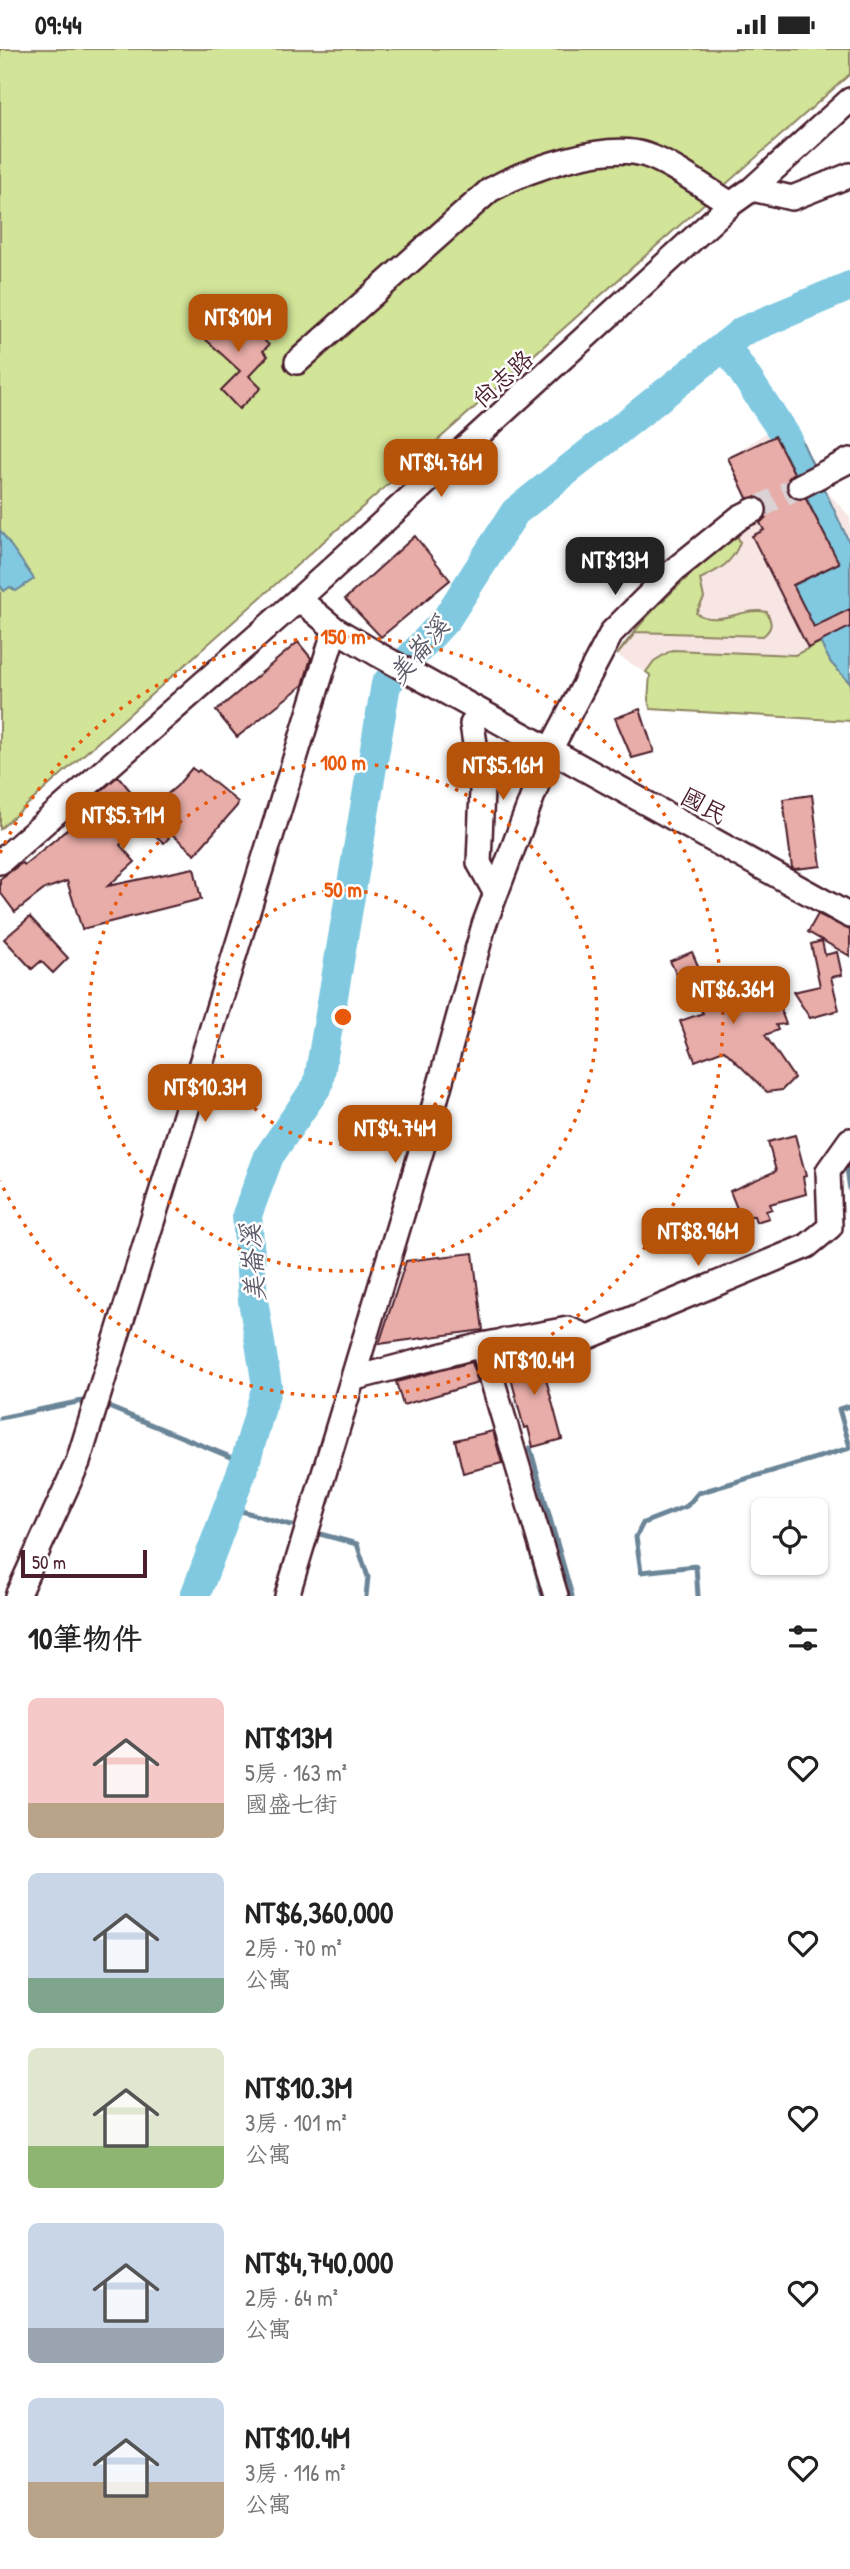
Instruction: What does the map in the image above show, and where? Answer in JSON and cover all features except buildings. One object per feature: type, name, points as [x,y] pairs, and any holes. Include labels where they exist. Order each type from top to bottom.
[{"type":"street","name":"尚志路","points":[[0,862],[299,599],[731,204],[752,189],[850,100]]},
{"type":"street","points":[[297,362],[490,190],[516,176],[569,158],[632,151],[649,155],[731,204]]},
{"type":"street","points":[[752,189],[792,198],[850,175]]},
{"type":"street","points":[[800,486],[850,460]]},
{"type":"street","points":[[287,1596],[355,1378],[495,892],[542,744],[612,632],[673,571],[740,517],[754,510]]},
{"type":"street","name":"國民","points":[[299,599],[335,629],[379,655],[850,916]]},
{"type":"street","points":[[18,1596],[78,1462],[335,629]]},
{"type":"street","points":[[472,724],[482,790],[479,863],[495,892]]},
{"type":"street","points":[[355,1378],[482,1345],[568,1329],[588,1337],[807,1246],[830,1227],[828,1171],[850,1140]]},
{"type":"street","points":[[482,1345],[556,1596]]},
{"type":"shaded area","points":[[794,423],[822,486],[850,517],[850,721],[651,709],[648,700],[650,675],[617,655],[635,629],[673,588],[736,533],[758,520],[728,458],[770,430]]},
{"type":"green space","points":[[0,49],[850,49],[850,74],[0,829]]},
{"type":"green space","points":[[736,533],[740,542],[729,561],[700,579],[704,598],[696,613],[705,617],[722,618],[749,612],[767,612],[771,625],[769,630],[763,636],[636,632],[617,655],[658,605]]},
{"type":"green space","points":[[821,642],[831,663],[850,683],[850,721],[651,709],[648,700],[650,675],[646,672],[654,661],[672,650],[795,655]]},
{"type":"water","points":[[794,424],[850,544],[850,683],[831,663],[791,587],[838,563],[774,431]]},
{"type":"water","points":[[0,530],[34,579],[16,591],[10,587],[4,591],[0,585]]},
{"type":"waterway","name":"美崙溪","points":[[195,1596],[245,1463],[267,1386],[253,1300],[247,1215],[269,1156],[318,1085],[386,684],[447,618],[515,512],[743,331],[850,286]]},
{"type":"waterway","points":[[725,345],[787,438]]},
{"type":"waterway","points":[[846,1161],[850,1190]]},
{"type":"waterway","points":[[0,1418],[87,1400]]},
{"type":"waterway","points":[[850,1406],[839,1409],[850,1447]]},
{"type":"waterway","points":[[111,1408],[245,1463]]},
{"type":"waterway","points":[[530,1448],[572,1596]]},
{"type":"waterway","points":[[698,1596],[696,1566],[641,1572],[636,1537],[643,1523],[687,1506],[698,1493],[850,1448]]},
{"type":"waterway","points":[[227,1507],[291,1525]]},
{"type":"waterway","points":[[320,1534],[357,1544],[368,1577],[366,1596]]},
{"type":"waterway","points":[[531,1552],[543,1596]]},
{"type":"tunnel","points":[[754,510],[800,486]]}]
